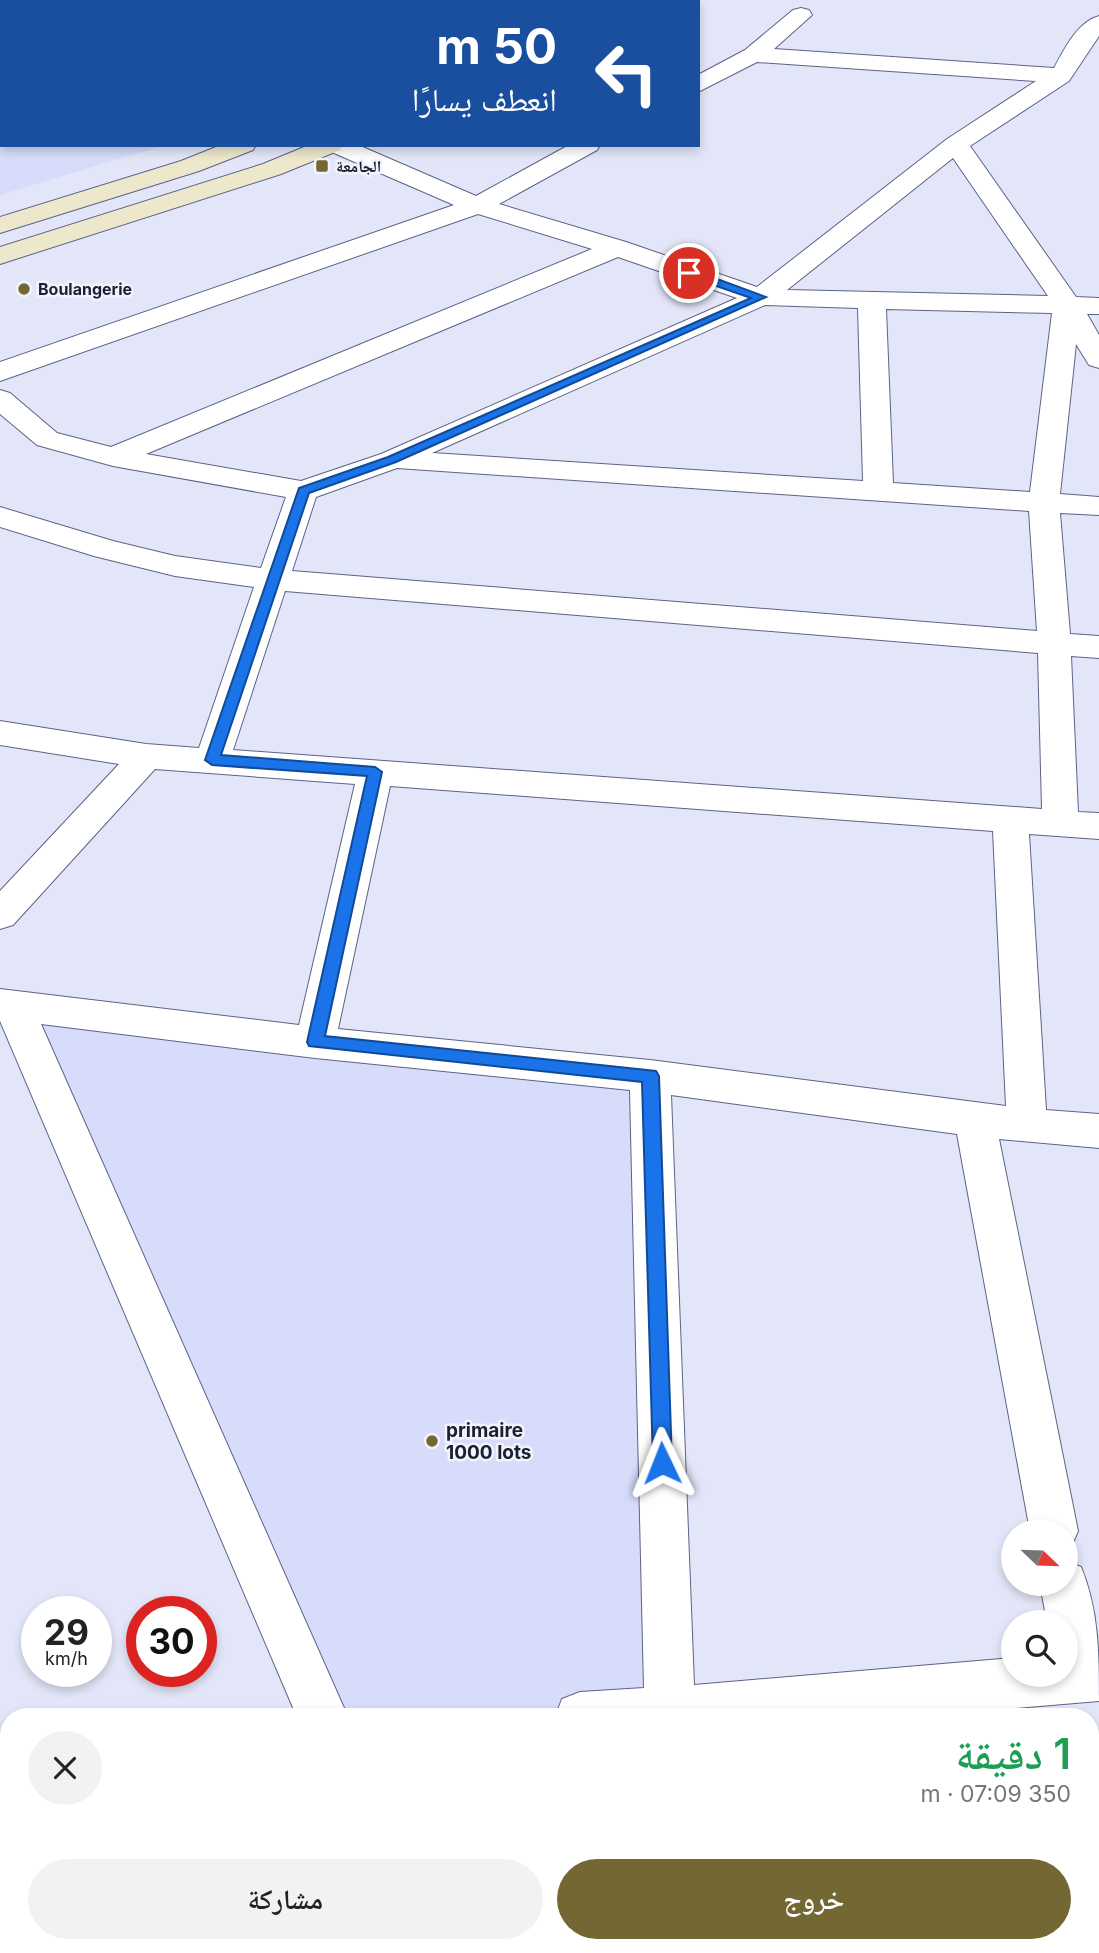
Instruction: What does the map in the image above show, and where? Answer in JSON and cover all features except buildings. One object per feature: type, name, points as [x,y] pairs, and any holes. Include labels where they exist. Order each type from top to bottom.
[{"type":"street","points":[[700,84],[753,55],[801,15]]},
{"type":"street","points":[[0,399],[47,439],[113,457],[303,491],[392,460],[761,297],[956,144],[1061,76],[1081,42],[1099,23]]},
{"type":"street","points":[[753,55],[1061,76]]},
{"type":"street","points":[[956,144],[1067,304],[1099,359]]},
{"type":"street","points":[[0,225],[190,166],[239,147]]},
{"type":"street","points":[[0,256],[215,188],[326,147]]},
{"type":"street","points":[[341,147],[477,206],[617,248],[761,297],[1099,306]]},
{"type":"street","points":[[0,372],[477,206],[583,147]]},
{"type":"street","points":[[113,457],[617,248]]},
{"type":"street","points":[[872,300],[878,490]]},
{"type":"street","points":[[1060,823],[1054,644],[1044,500],[1067,304]]},
{"type":"street","points":[[392,460],[1044,500],[1099,506]]},
{"type":"street","points":[[212,760],[303,491]]},
{"type":"street","points":[[0,517],[105,549],[175,566],[274,580],[1099,647]]},
{"type":"street","points":[[0,733],[146,757],[1099,826]]},
{"type":"street","points":[[0,915],[146,757]]},
{"type":"street","points":[[315,1042],[375,772]]},
{"type":"street","points":[[1010,819],[1027,1125]]},
{"type":"street","points":[[7,1006],[315,1042],[650,1076],[975,1120],[1099,1131]]},
{"type":"street","points":[[7,1006],[319,1708]]},
{"type":"street","points":[[650,1076],[670,1708]]},
{"type":"street","points":[[975,1120],[1052,1519]]},
{"type":"street","points":[[718,1708],[1091,1677],[1067,1596]]},
{"type":"shaded area","points":[[0,147],[158,147],[0,195]]},
{"type":"shaded area","name":"primaire 1000 lots","points":[[14,1008],[650,1076],[670,1708],[319,1708]]},
{"type":"place","name":"الجامعة","points":[[322,166]]},
{"type":"place","name":"Boulangerie","points":[[24,289]]},
{"type":"place","name":"primaire 1000 lots","points":[[432,1441]]},
{"type":"route","points":[[662,1463],[650,1076],[315,1042],[375,772],[212,760],[303,491],[392,460],[761,297],[689,273]]}]
